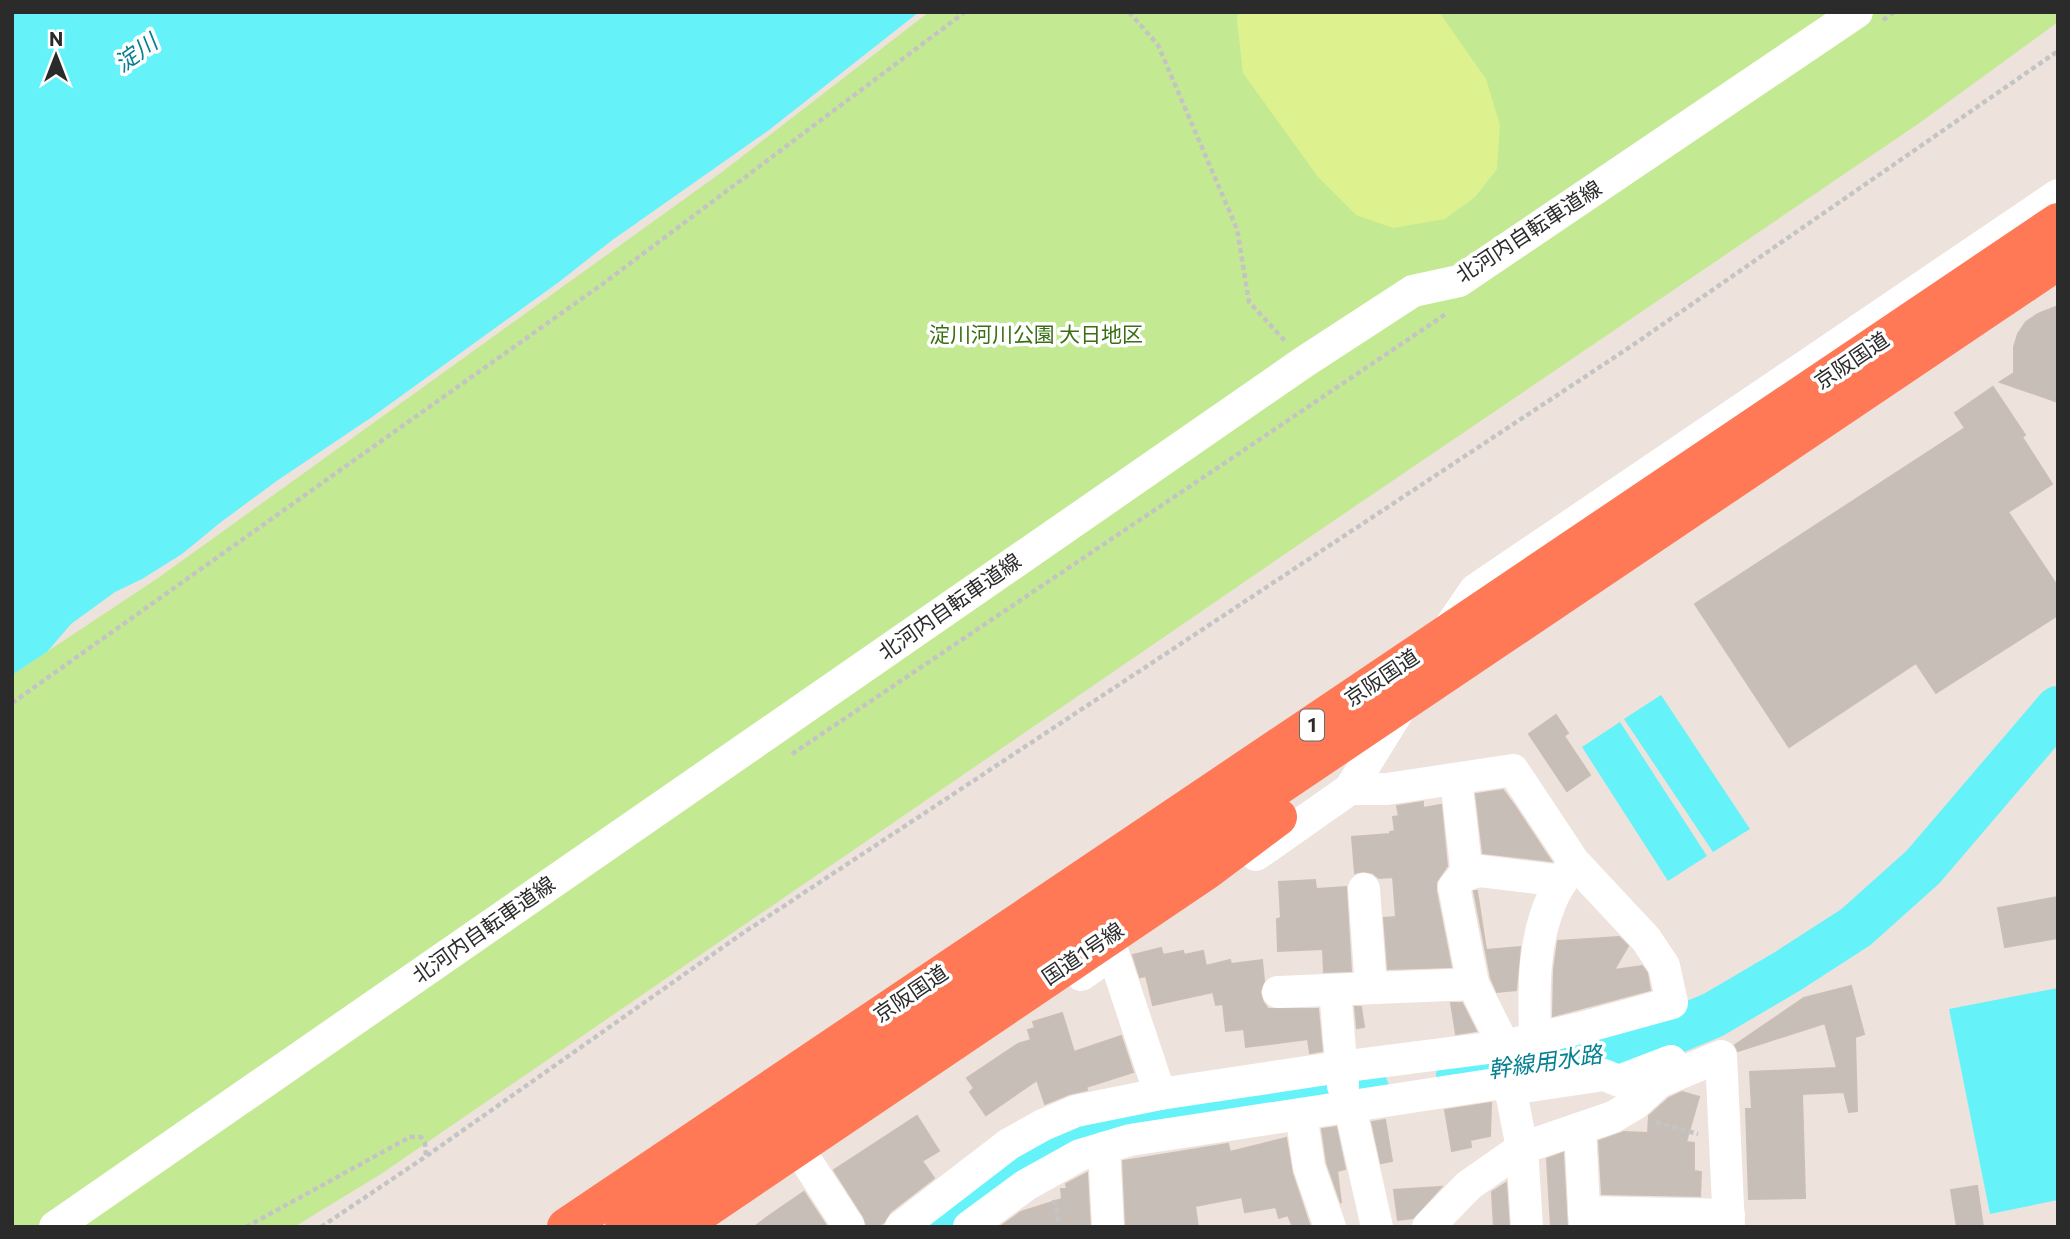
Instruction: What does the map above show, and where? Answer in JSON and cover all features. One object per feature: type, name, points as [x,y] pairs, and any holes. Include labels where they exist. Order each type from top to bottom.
[{"type":"highway","name":"京阪国道","points":[[566,1227],[2058,222]]},
{"type":"highway","name":"京阪国道","points":[[624,1227],[2058,261]]},
{"type":"highway","name":"国道1号線","points":[[679,1227],[1206,871],[1307,794],[1468,658]]},
{"type":"street","name":"北河内自転車道線","points":[[55,1227],[1304,362],[1413,291],[1458,281],[1870,16]]},
{"type":"street","points":[[711,1227],[1350,789],[1475,590],[2058,195]]},
{"type":"street","points":[[1350,789],[1387,789],[1513,770],[1568,872],[1646,939],[1664,966],[1672,1003],[1535,1039],[1507,1069]]},
{"type":"street","points":[[1457,779],[1467,875]]},
{"type":"street","points":[[1527,1227],[1522,1148],[1507,1069],[1473,984],[1454,887],[1464,875],[1480,871],[1568,872]]},
{"type":"street","points":[[1535,1039],[1534,979],[1538,942],[1552,898],[1568,872]]},
{"type":"street","points":[[1364,889],[1371,988]]},
{"type":"street","points":[[1113,953],[1160,1094]]},
{"type":"street","points":[[1278,992],[1473,984]]},
{"type":"street","points":[[1335,990],[1345,1092],[1377,1227]]},
{"type":"street","points":[[1429,1227],[1469,1185],[1522,1148],[1613,1117],[1635,1104],[1659,1082],[1721,1056],[1729,1221],[1584,1219],[1580,1129]]},
{"type":"street","points":[[901,1227],[1009,1144],[1076,1111],[1160,1094],[1345,1092],[1507,1069],[1604,1075],[1619,1081],[1673,1060]]},
{"type":"street","points":[[969,1227],[1026,1185],[1080,1155],[1130,1140],[1301,1114],[1345,1092]]},
{"type":"street","points":[[1301,1114],[1309,1167],[1330,1227]]},
{"type":"street","points":[[1104,1148],[1108,1227]]},
{"type":"street","points":[[807,1161],[849,1227]]},
{"type":"path","points":[[12,703],[604,283],[965,12]]},
{"type":"path","points":[[1129,12],[1158,45],[1237,229],[1249,302],[1304,362]]},
{"type":"path","points":[[1870,16],[1894,12]]},
{"type":"path","points":[[321,1227],[743,933],[1630,348],[2058,51]]},
{"type":"path","name":"北河内自転車道線","points":[[784,760],[1455,308]]},
{"type":"path","points":[[1622,1112],[1725,1143]]},
{"type":"path","points":[[247,1227],[410,1137],[421,1137],[425,1143],[425,1157]]},
{"type":"green space","name":"淀川河川公園 大日地区","points":[[929,12],[2058,12],[2058,22],[1918,124],[381,1174],[294,1227],[12,1227],[12,675],[158,578],[722,172]]},
{"type":"green space","points":[[1238,12],[1439,12],[1486,79],[1500,125],[1497,169],[1475,197],[1445,219],[1393,228],[1356,215],[1318,177],[1243,73]]},
{"type":"water","name":"淀川","points":[[12,12],[919,12],[769,130],[611,241],[559,282],[372,417],[278,480],[182,554],[115,592],[71,624],[47,652],[12,675]]},
{"type":"water","points":[[1661,695],[1750,829],[1713,852],[1624,719]]},
{"type":"water","points":[[1620,722],[1707,856],[1668,881],[1582,747]]},
{"type":"water","points":[[2058,988],[2058,1200],[1990,1214],[1949,1009]]},
{"type":"building","points":[[2058,306],[2058,402],[2000,382],[2014,373],[2014,347],[2026,322]]},
{"type":"building","points":[[1993,387],[2025,435],[2022,437],[2052,484],[2008,512],[2058,587],[2058,615],[1936,693],[1916,663],[1789,747],[1695,604],[1965,428],[1955,413]]},
{"type":"building","points":[[1556,715],[1568,733],[1564,736],[1590,775],[1567,791],[1529,734]]},
{"type":"building","points":[[1503,790],[1551,861],[1483,853],[1476,794]]},
{"type":"building","points":[[1423,802],[1423,808],[1441,805],[1447,866],[1436,882],[1436,891],[1451,967],[1388,969],[1384,918],[1396,917],[1393,877],[1379,878],[1373,873],[1363,871],[1355,873],[1352,837],[1390,834],[1395,831],[1393,817],[1399,816],[1397,806]]},
{"type":"building","points":[[1315,880],[1316,889],[1346,887],[1351,971],[1324,972],[1323,949],[1278,951],[1277,919],[1281,918],[1279,882]]},
{"type":"building","points":[[1474,891],[1477,891],[1486,950],[1520,947],[1516,990],[1497,992],[1491,978]]},
{"type":"building","points":[[2058,897],[2058,938],[2005,947],[1998,908]]},
{"type":"building","points":[[1619,937],[1628,946],[1614,970],[1642,966],[1647,973],[1650,990],[1553,1016],[1554,969],[1558,941]]},
{"type":"building","points":[[1161,948],[1163,955],[1203,951],[1206,966],[1230,960],[1231,964],[1262,960],[1264,981],[1260,992],[1263,1002],[1268,1009],[1318,1009],[1322,1051],[1310,1053],[1308,1039],[1246,1047],[1244,1029],[1226,1031],[1223,1004],[1216,1005],[1213,992],[1153,1005],[1146,976],[1140,977],[1133,955]]},
{"type":"building","points":[[1851,986],[1864,1034],[1855,1037],[1857,1111],[1849,1112],[1844,1092],[1802,1094],[1805,1198],[1749,1199],[1746,1109],[1752,1109],[1750,1072],[1837,1068],[1825,1023],[1738,1051],[1735,1045],[1804,998]]},
{"type":"building","points":[[1451,1003],[1462,1003],[1476,1031],[1456,1034]]},
{"type":"building","points":[[1355,1007],[1361,1007],[1364,1027],[1357,1028]]},
{"type":"building","points":[[1062,1013],[1074,1052],[1121,1036],[1133,1072],[1045,1104],[1037,1080],[986,1115],[970,1092],[974,1088],[967,1078],[1018,1044],[1031,1040],[1028,1030],[1035,1028],[1033,1022]]},
{"type":"building","points":[[1682,1092],[1699,1097],[1686,1142],[1694,1143],[1694,1171],[1701,1172],[1700,1196],[1602,1194],[1599,1141],[1624,1132],[1648,1133],[1649,1116],[1669,1098]]},
{"type":"building","points":[[1491,1103],[1490,1136],[1470,1140],[1471,1147],[1452,1151],[1445,1110]]},
{"type":"building","points":[[917,1116],[939,1151],[922,1161],[934,1178],[890,1212],[884,1222],[876,1227],[867,1227],[864,1217],[834,1170]]},
{"type":"building","points":[[1385,1120],[1392,1161],[1381,1163],[1372,1122]]},
{"type":"building","points":[[1336,1127],[1345,1169],[1337,1171],[1341,1203],[1327,1163],[1322,1129]]},
{"type":"building","points":[[1286,1138],[1292,1173],[1310,1227],[1293,1227],[1288,1215],[1279,1218],[1276,1207],[1245,1212],[1242,1197],[1195,1206],[1198,1227],[1126,1227],[1123,1161],[1228,1144],[1230,1152]]},
{"type":"building","points":[[1563,1153],[1567,1227],[1551,1227],[1547,1159]]},
{"type":"building","points":[[1087,1173],[1090,1227],[1000,1227],[1021,1212],[1062,1199],[1061,1189],[1067,1189],[1066,1184]]},
{"type":"building","points":[[1506,1183],[1509,1227],[1494,1227],[1492,1192]]},
{"type":"building","points":[[1977,1186],[1983,1227],[1957,1227],[1951,1190]]},
{"type":"building","points":[[1441,1187],[1413,1218],[1398,1220],[1394,1190]]},
{"type":"building","points":[[804,1192],[827,1227],[754,1227],[773,1213]]},
{"type":"waterway","name":"幹線用水路","points":[[1459,1076],[1629,1050],[1713,1015],[1788,971],[1856,927],[1923,867],[2058,709]]},
{"type":"waterway","name":"幹線用水路","points":[[940,1227],[1029,1159],[1076,1135],[1132,1121],[1366,1089]]}]
